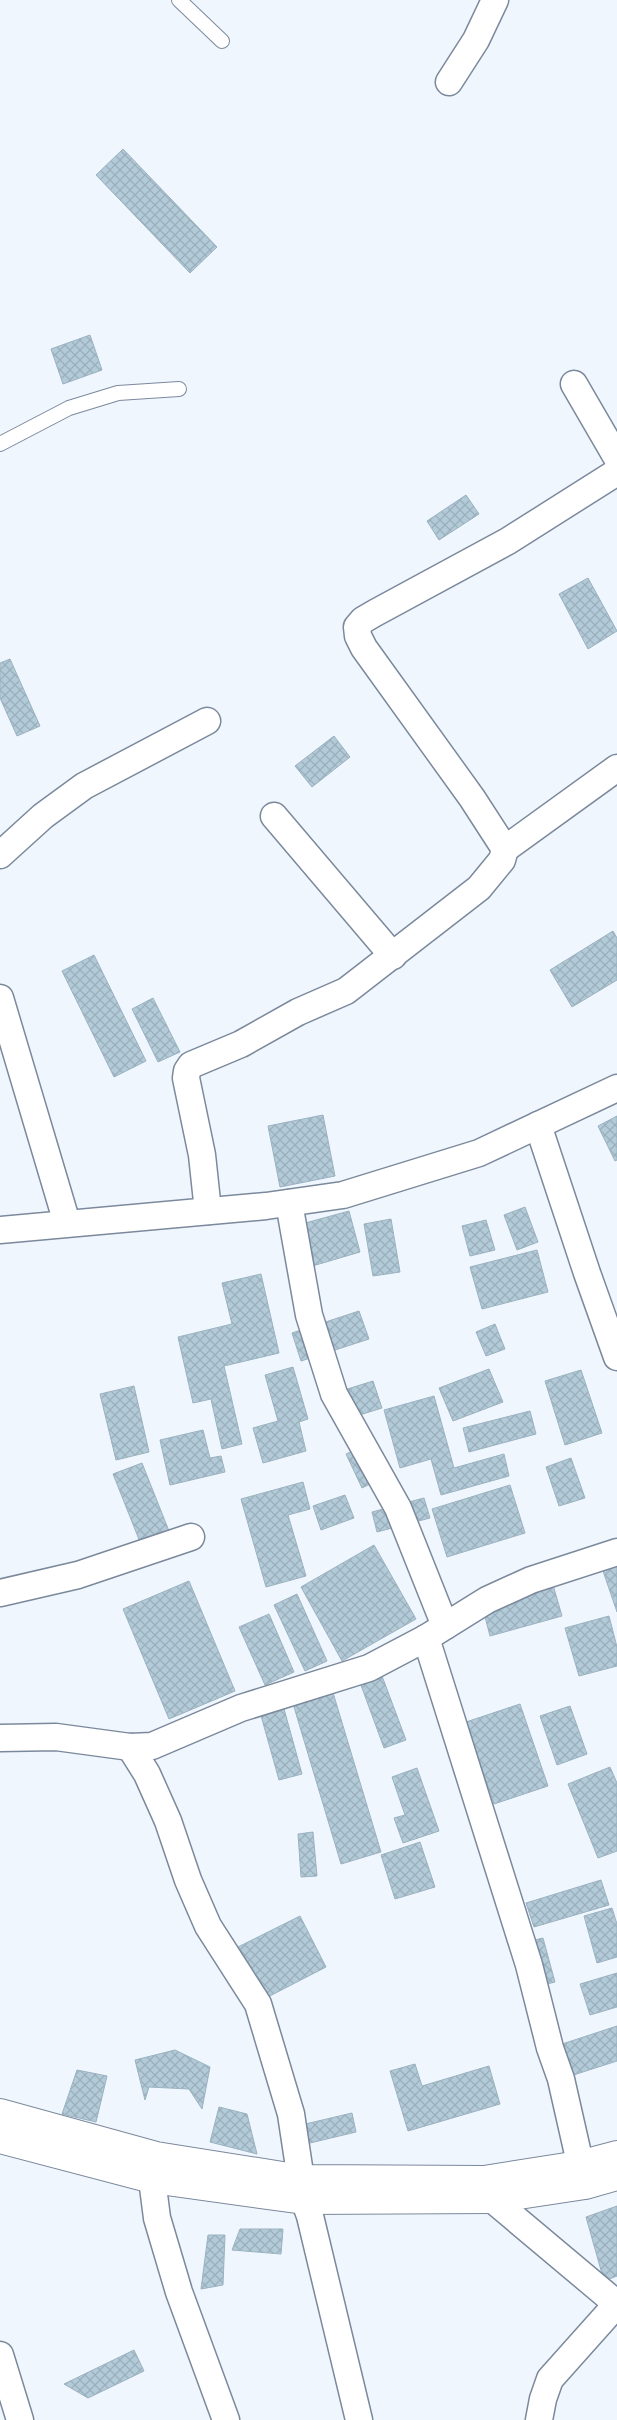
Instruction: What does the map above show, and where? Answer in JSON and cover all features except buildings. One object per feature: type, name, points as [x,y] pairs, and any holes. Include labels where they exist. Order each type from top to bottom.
[{"type":"street","points":[[449,82],[476,40],[495,0]]},
{"type":"street","points":[[574,384],[617,458]]},
{"type":"street","points":[[505,849],[472,798],[364,648],[358,636],[357,627],[362,620],[508,540],[617,472]]},
{"type":"street","points":[[0,855],[43,816],[84,786],[207,721]]},
{"type":"street","points":[[208,1211],[202,1155],[186,1078],[187,1071],[191,1065],[241,1044],[298,1012],[346,991],[394,956],[479,888],[502,860],[505,849],[617,768]]},
{"type":"street","points":[[274,816],[394,956]]},
{"type":"street","points":[[0,998],[67,1223]]},
{"type":"street","points":[[0,1230],[288,1203],[343,1195],[412,1176],[479,1153],[617,1088]]},
{"type":"street","points":[[538,1125],[583,1264],[617,1357]]},
{"type":"street","points":[[288,1203],[309,1315],[334,1394],[398,1508],[436,1632],[530,1965],[550,2048],[561,2079],[582,2175]]},
{"type":"street","points":[[0,1593],[78,1575],[191,1538]]},
{"type":"street","points":[[0,1738],[56,1737],[130,1747],[152,1746],[240,1708],[370,1668],[436,1632],[487,1600],[531,1580],[617,1552]]},
{"type":"street","points":[[130,1747],[147,1774],[168,1821],[188,1880],[208,1926],[258,2004],[291,2114],[303,2190],[359,2420]]},
{"type":"street","points":[[0,2113],[156,2156],[303,2190]]},
{"type":"street","points":[[0,2139],[152,2179],[303,2190],[488,2189],[582,2175],[617,2176]]},
{"type":"street","points":[[582,2175],[617,2155]]},
{"type":"street","points":[[152,2179],[157,2218],[179,2292],[226,2420]]},
{"type":"street","points":[[488,2189],[617,2304],[550,2379],[543,2399],[539,2420]]},
{"type":"street","points":[[0,2355],[20,2420]]},
{"type":"lane","points":[[179,0],[222,41]]},
{"type":"lane","points":[[0,444],[69,408],[118,393],[179,390]]}]
